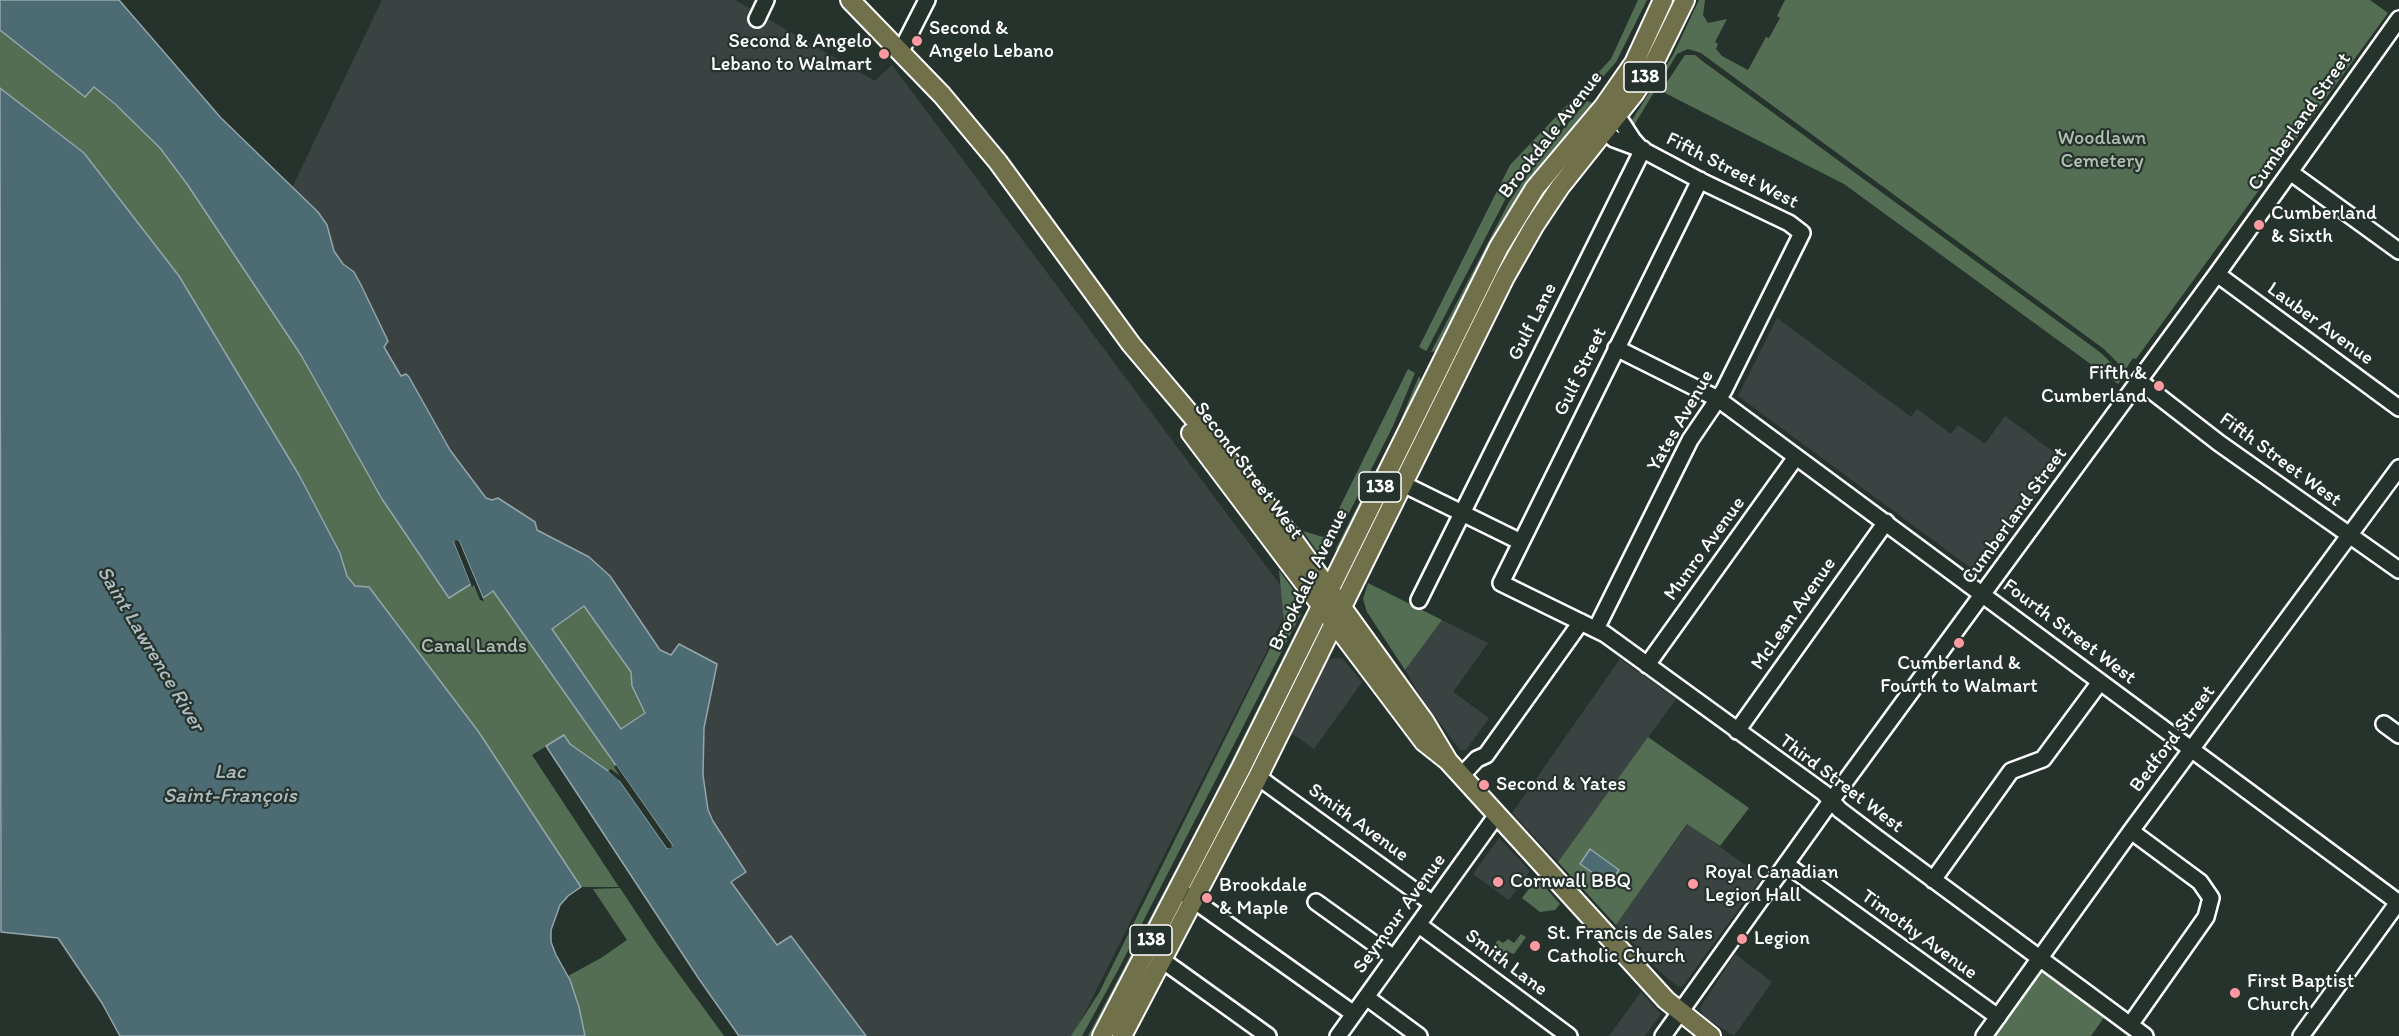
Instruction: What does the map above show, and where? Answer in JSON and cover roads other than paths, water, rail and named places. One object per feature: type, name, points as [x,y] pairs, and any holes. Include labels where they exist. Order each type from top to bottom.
[{"type":"main road","name":"Second Street West","points":[[850,0],[901,51],[998,162],[1131,344],[1205,453],[1325,597],[1409,724],[1432,750],[1448,761],[1666,1000],[1711,1036]]},
{"type":"main road","name":"Brookdale Avenue","points":[[1611,111],[1626,75],[1664,0]]},
{"type":"main road","name":"Brookdale Avenue","points":[[1122,1036],[1258,777],[1532,228],[1611,111],[1654,63],[1685,0]]},
{"type":"main road","name":"Brookdale Avenue","points":[[1102,1036],[1178,890],[1518,213],[1549,170],[1597,133]]},
{"type":"main road","name":"Second Street West","points":[[1131,344],[1261,498],[1294,542],[1325,597]]},
{"type":"main road","points":[[1434,378],[1455,379]]},
{"type":"main road","points":[[1294,542],[1307,554],[1324,561],[1338,557],[1351,546]]},
{"type":"street","points":[[757,19],[766,0]]},
{"type":"street","points":[[901,51],[927,0]]},
{"type":"street","name":"Cumberland Street","points":[[1663,1036],[1831,801],[2217,274],[2399,19]]},
{"type":"street","name":"Fifth Street West","points":[[1611,111],[1642,149]]},
{"type":"street","name":"Fifth Street West","points":[[1597,133],[1642,149],[1789,223],[1802,234]]},
{"type":"street","name":"Gulf Lane","points":[[1419,600],[1642,149]]},
{"type":"street","points":[[2290,172],[2399,251]]},
{"type":"street","name":"Gulf Street","points":[[1500,583],[1700,180]]},
{"type":"street","name":"Yates Avenue","points":[[1596,629],[1690,440],[1718,399],[1802,234]]},
{"type":"street","name":"Lauber Avenue","points":[[2217,274],[2399,408]]},
{"type":"street","name":"Fourth Street West","points":[[1616,348],[1718,399],[2399,902]]},
{"type":"street","name":"Fifth Street West","points":[[2139,381],[2219,443],[2399,570]]},
{"type":"street","name":"Munro Avenue","points":[[1647,665],[1796,457]]},
{"type":"street","name":"Bedford Street","points":[[1984,1036],[2131,831],[2399,468]]},
{"type":"street","points":[[1403,484],[1521,542]]},
{"type":"street","name":"McLean Avenue","points":[[1737,731],[1886,522]]},
{"type":"street","name":"Third Street West","points":[[1500,583],[1596,629],[1824,793],[1831,801],[1933,880],[2145,1036]]},
{"type":"street","points":[[1461,776],[1477,759],[1478,749],[1513,708],[1576,620]]},
{"type":"street","points":[[1933,880],[2012,771],[2043,759],[2100,682]]},
{"type":"street","points":[[2384,724],[2399,735]]},
{"type":"street","name":"Smith Avenue","points":[[1258,777],[1433,904]]},
{"type":"street","name":"Seymour Avenue","points":[[1338,1036],[1496,816]]},
{"type":"street","points":[[2130,1025],[2206,917],[2211,898],[2200,882],[2131,831]]},
{"type":"street","name":"Timothy Avenue","points":[[1787,865],[1998,1017]]},
{"type":"street","points":[[1178,890],[1194,899],[1354,1014]]},
{"type":"street","points":[[1316,902],[1394,958]]},
{"type":"street","points":[[2301,1036],[2399,902]]},
{"type":"street","name":"Smith Lane","points":[[1419,925],[1569,1036]]},
{"type":"street","points":[[1162,960],[1268,1036]]},
{"type":"street","points":[[1366,997],[1419,1036]]},
{"type":"water","points":[[0,0],[119,0],[221,118],[318,212],[327,225],[334,251],[343,264],[354,272],[361,285],[388,341],[384,347],[401,376],[406,374],[409,377],[450,450],[486,498],[492,500],[498,498],[535,522],[537,530],[589,557],[610,576],[660,650],[671,655],[679,644],[717,664],[704,728],[703,775],[708,810],[746,872],[731,882],[777,945],[791,936],[866,1036],[739,1036],[546,746],[564,735],[570,744],[618,778],[667,848],[672,845],[493,591],[483,598],[459,541],[454,542],[471,584],[449,598],[382,499],[301,355],[187,184],[160,148],[94,87],[85,97],[0,30]],"holes":[[[584,606],[631,672],[632,686],[645,713],[621,729],[552,629]]]},
{"type":"water","name":"Lac Saint-François","points":[[0,88],[84,153],[179,276],[299,475],[340,553],[347,576],[355,586],[369,587],[478,731],[581,887],[560,905],[551,930],[551,942],[570,980],[585,1036],[120,1036],[102,1003],[58,938],[1,932]]},
{"type":"water","points":[[1590,849],[1619,870],[1609,884],[1580,864]]},
{"type":"place","name":"Second & Angelo Lebano","points":[[917,41]]},
{"type":"place","name":"Second & Angelo Lebano to Walmart","points":[[884,54]]},
{"type":"place","name":"Cumberland & Sixth","points":[[2259,225]]},
{"type":"place","name":"Fifth & Cumberland","points":[[2159,386]]},
{"type":"place","name":"Cumberland & Fourth to Walmart","points":[[1959,643]]},
{"type":"place","name":"Second & Yates","points":[[1484,785]]},
{"type":"place","name":"Cornwall BBQ","points":[[1498,882]]},
{"type":"place","name":"Royal Canadian Legion Hall","points":[[1693,884]]},
{"type":"place","name":"Brookdale & Maple","points":[[1207,898]]},
{"type":"place","name":"Legion","points":[[1742,939]]},
{"type":"place","name":"St. Francis de Sales Catholic Church","points":[[1535,946]]},
{"type":"place","name":"First Baptist Church","points":[[2235,993]]},
{"type":"park label","name":"Woodlawn Cemetery","points":[[2102,150]]},
{"type":"park label","name":"Canal Lands","points":[[474,647]]},
{"type":"water label","name":"Saint Lawrence River","points":[[150,649]]}]
